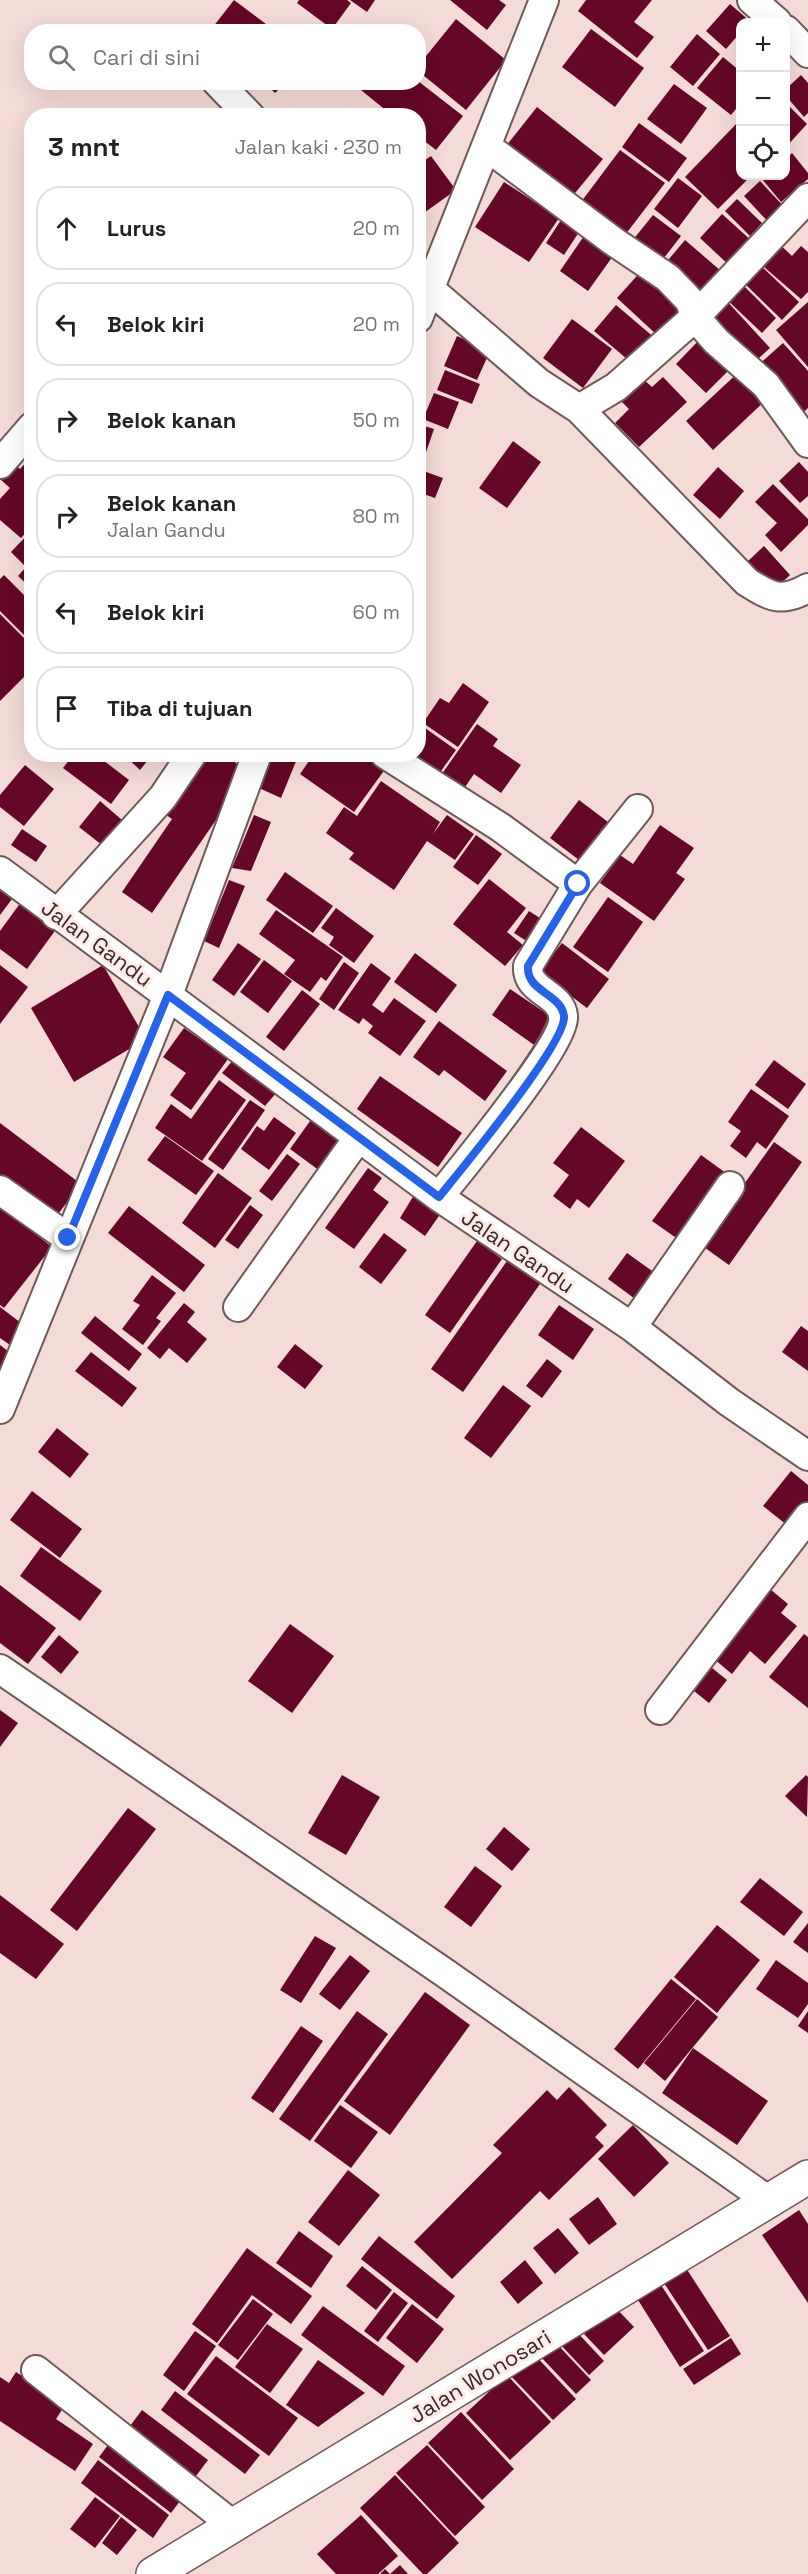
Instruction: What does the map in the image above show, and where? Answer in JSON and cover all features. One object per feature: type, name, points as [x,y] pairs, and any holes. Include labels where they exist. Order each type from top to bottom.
[{"type":"highway","name":"Jalan Wonosari","points":[[153,2574],[808,2177]]},
{"type":"street","points":[[426,280],[486,146],[544,0]]},
{"type":"street","points":[[753,0],[773,18]]},
{"type":"street","points":[[790,34],[808,53]]},
{"type":"street","points":[[225,90],[242,108]]},
{"type":"street","points":[[486,146],[613,241],[668,278],[690,301],[694,317],[716,341],[766,385],[808,443]]},
{"type":"street","points":[[579,409],[616,387],[694,317],[808,198]]},
{"type":"street","points":[[426,286],[539,383],[579,409],[747,582],[771,597],[794,596],[808,588]]},
{"type":"street","points":[[0,464],[24,436]]},
{"type":"street","points":[[57,915],[163,797],[187,762]]},
{"type":"street","points":[[0,1409],[168,995],[254,762]]},
{"type":"street","points":[[398,762],[500,827],[578,884]]},
{"type":"street","points":[[439,1197],[528,1085],[560,1030],[564,1018],[561,1007],[532,982],[528,975],[528,966],[578,884],[638,809]]},
{"type":"street","name":"Jalan Gandu","points":[[0,871],[439,1197],[632,1327],[729,1402],[808,1456]]},
{"type":"street","points":[[238,1307],[358,1138]]},
{"type":"street","points":[[632,1327],[730,1186]]},
{"type":"street","points":[[0,1190],[68,1238]]},
{"type":"street","points":[[660,1710],[808,1517]]},
{"type":"street","points":[[0,1669],[435,1966],[770,2201]]},
{"type":"street","points":[[36,2370],[233,2525]]},
{"type":"building","points":[[234,0],[266,24],[215,24]]},
{"type":"building","points":[[299,0],[347,0],[351,3],[336,24],[325,24],[297,3]]},
{"type":"building","points":[[350,0],[375,0],[367,12]]},
{"type":"building","points":[[450,0],[499,0],[506,5],[487,30]]},
{"type":"building","points":[[586,0],[652,0],[634,22],[654,37],[637,58],[578,11]]},
{"type":"building","points":[[730,4],[746,18],[736,18],[736,38],[726,49],[706,31]]},
{"type":"building","points":[[456,19],[506,60],[466,110],[426,78],[426,56]]},
{"type":"building","points":[[591,29],[644,68],[615,107],[562,67]]},
{"type":"building","points":[[697,34],[720,54],[693,86],[670,67]]},
{"type":"building","points":[[723,57],[736,68],[736,109],[731,115],[697,88]]},
{"type":"building","points":[[801,75],[808,83],[808,113],[804,117],[790,101],[790,85]]},
{"type":"building","points":[[674,84],[707,108],[681,144],[647,119]]},
{"type":"building","points":[[426,87],[463,116],[436,150],[426,142],[426,108],[383,108],[361,90],[426,90]]},
{"type":"building","points":[[537,107],[603,159],[571,198],[506,146]]},
{"type":"building","points":[[790,107],[807,124],[790,143]]},
{"type":"building","points":[[639,123],[687,158],[669,182],[622,147]]},
{"type":"building","points":[[736,124],[736,180],[747,180],[718,209],[685,177]]},
{"type":"building","points":[[620,150],[665,183],[625,235],[581,202]]},
{"type":"building","points":[[792,153],[808,173],[808,179],[781,202],[763,180],[790,180],[790,155]]},
{"type":"building","points":[[431,156],[456,190],[426,211],[426,159]]},
{"type":"building","points":[[678,178],[702,196],[678,228],[654,209]]},
{"type":"building","points":[[760,181],[787,210],[771,225],[744,196]]},
{"type":"building","points":[[504,182],[559,218],[529,262],[475,227]]},
{"type":"building","points":[[737,199],[762,223],[750,236],[725,211]]},
{"type":"building","points":[[722,214],[754,243],[731,267],[700,238]]},
{"type":"building","points":[[653,215],[681,236],[660,263],[632,241]]},
{"type":"building","points":[[561,220],[579,232],[564,255],[546,243]]},
{"type":"building","points":[[584,236],[613,256],[588,291],[560,271]]},
{"type":"building","points":[[774,239],[792,256],[801,246],[808,252],[808,292],[801,299],[756,260]]},
{"type":"building","points":[[685,240],[721,271],[701,296],[664,265]]},
{"type":"building","points":[[757,262],[799,302],[782,320],[740,279]]},
{"type":"building","points":[[644,268],[685,305],[657,335],[617,298]]},
{"type":"building","points":[[738,280],[776,318],[762,333],[723,296]]},
{"type":"building","points":[[725,299],[770,348],[749,367],[705,318]]},
{"type":"building","points":[[808,302],[808,367],[776,330]]},
{"type":"building","points":[[616,305],[656,339],[634,365],[594,331]]},
{"type":"building","points":[[572,319],[612,349],[583,388],[543,358]]},
{"type":"building","points":[[457,336],[490,351],[477,380],[444,366]]},
{"type":"building","points":[[703,336],[733,366],[706,393],[676,364]]},
{"type":"building","points":[[783,343],[808,371],[808,408],[799,416],[756,367]]},
{"type":"building","points":[[445,370],[480,384],[472,404],[437,390]]},
{"type":"building","points":[[741,370],[768,398],[713,450],[686,421]]},
{"type":"building","points":[[663,377],[687,402],[639,447],[615,423],[629,409],[620,400],[642,378],[652,387]]},
{"type":"building","points":[[434,393],[459,402],[448,429],[426,420],[426,412]]},
{"type":"building","points":[[426,426],[434,429],[426,452]]},
{"type":"building","points":[[513,441],[541,462],[507,508],[479,488]]},
{"type":"building","points":[[10,459],[20,469],[24,464],[24,535],[21,538],[0,520],[0,499],[10,488],[0,479],[0,471]]},
{"type":"building","points":[[799,462],[808,472],[808,496],[800,503],[779,481]]},
{"type":"building","points":[[718,467],[744,491],[720,519],[693,495]]},
{"type":"building","points":[[426,472],[443,478],[435,498],[426,495]]},
{"type":"building","points":[[773,484],[808,519],[808,525],[781,552],[765,535],[777,523],[755,502]]},
{"type":"building","points":[[24,538],[24,565],[11,552]]},
{"type":"building","points":[[764,546],[790,575],[773,591],[747,562]]},
{"type":"building","points":[[24,569],[24,582],[18,576]]},
{"type":"building","points":[[4,575],[24,595],[24,635],[0,611],[0,579]]},
{"type":"building","points":[[0,614],[24,638],[24,677],[0,701]]},
{"type":"building","points":[[463,683],[489,702],[458,747],[426,725],[426,719],[440,698],[449,703]]},
{"type":"building","points":[[477,724],[498,739],[493,746],[521,765],[501,793],[474,774],[461,793],[439,778]]},
{"type":"building","points":[[426,729],[456,750],[436,778],[413,762],[426,762]]},
{"type":"building","points":[[68,762],[105,762],[129,780],[111,804],[63,768]]},
{"type":"building","points":[[132,762],[146,762],[140,770]]},
{"type":"building","points":[[196,762],[235,762],[249,772],[152,913],[122,892],[172,819],[162,812]]},
{"type":"building","points":[[270,762],[296,762],[281,798],[259,788]]},
{"type":"building","points":[[308,762],[378,762],[386,768],[354,812],[300,774]]},
{"type":"building","points":[[25,765],[54,789],[24,826],[0,807],[0,795]]},
{"type":"building","points":[[381,781],[440,822],[433,834],[447,815],[474,834],[455,860],[427,841],[394,890],[349,859],[354,853],[326,833],[344,807],[357,816]]},
{"type":"building","points":[[579,800],[612,825],[583,863],[550,838]]},
{"type":"building","points":[[100,801],[122,820],[102,845],[79,827]]},
{"type":"building","points":[[254,815],[271,822],[251,871],[232,868]]},
{"type":"building","points":[[660,825],[694,848],[676,873],[685,879],[654,921],[600,883],[620,855],[633,864]]},
{"type":"building","points":[[22,829],[47,846],[36,862],[11,845]]},
{"type":"building","points":[[476,835],[502,854],[478,885],[453,867]]},
{"type":"building","points":[[285,872],[333,906],[313,933],[266,900]]},
{"type":"building","points":[[489,879],[526,908],[507,932],[523,945],[505,966],[453,924]]},
{"type":"building","points":[[229,880],[245,886],[219,948],[204,941]]},
{"type":"building","points":[[0,884],[15,895],[0,915]]},
{"type":"building","points":[[608,897],[643,922],[608,972],[573,947]]},
{"type":"building","points":[[24,898],[60,924],[27,969],[0,949],[0,931]]},
{"type":"building","points":[[336,908],[374,936],[354,963],[329,945],[334,937],[321,928]]},
{"type":"building","points":[[276,910],[343,957],[326,981],[321,977],[310,992],[284,974],[295,960],[259,934]]},
{"type":"building","points":[[529,911],[543,920],[528,942],[514,933]]},
{"type":"building","points":[[238,943],[261,959],[234,996],[212,980]]},
{"type":"building","points":[[562,943],[609,979],[587,1008],[539,972]]},
{"type":"building","points":[[415,953],[457,985],[436,1013],[394,982]]},
{"type":"building","points":[[264,960],[292,981],[268,1013],[240,992]]},
{"type":"building","points":[[344,962],[359,973],[334,1010],[319,999]]},
{"type":"building","points":[[371,963],[391,978],[372,1005],[383,1013],[394,998],[426,1021],[400,1056],[368,1033],[373,1026],[363,1018],[359,1024],[338,1010]]},
{"type":"building","points":[[0,965],[28,987],[0,1024]]},
{"type":"building","points":[[103,965],[146,1039],[74,1082],[31,1008]]},
{"type":"building","points":[[510,989],[556,1020],[537,1047],[492,1015]]},
{"type":"building","points":[[302,990],[320,1004],[284,1051],[266,1037]]},
{"type":"building","points":[[439,1021],[507,1071],[485,1101],[444,1070],[439,1076],[413,1057]]},
{"type":"building","points":[[184,1028],[228,1059],[191,1110],[170,1095],[186,1073],[163,1057]]},
{"type":"building","points":[[234,1059],[277,1092],[265,1106],[222,1073]]},
{"type":"building","points":[[774,1060],[806,1084],[788,1109],[755,1085]]},
{"type":"building","points":[[380,1076],[462,1133],[438,1167],[357,1109]]},
{"type":"building","points":[[219,1080],[246,1100],[202,1161],[155,1128],[171,1104],[191,1119]]},
{"type":"building","points":[[751,1089],[789,1116],[766,1149],[757,1142],[746,1158],[730,1146],[741,1131],[728,1122]]},
{"type":"building","points":[[250,1100],[265,1110],[223,1170],[208,1159]]},
{"type":"building","points":[[274,1117],[296,1133],[269,1170],[241,1149],[257,1126],[264,1131]]},
{"type":"building","points":[[313,1117],[344,1139],[320,1171],[290,1149]]},
{"type":"building","points":[[0,1123],[81,1184],[55,1218],[0,1177]]},
{"type":"building","points":[[581,1127],[625,1161],[589,1208],[577,1199],[570,1209],[553,1196],[569,1175],[553,1163]]},
{"type":"building","points":[[165,1136],[214,1171],[196,1195],[147,1160]]},
{"type":"building","points":[[774,1142],[802,1162],[729,1265],[701,1245]]},
{"type":"building","points":[[287,1154],[300,1164],[272,1201],[259,1191]]},
{"type":"building","points":[[701,1155],[730,1176],[682,1242],[652,1221]]},
{"type":"building","points":[[368,1168],[382,1178],[373,1190],[389,1202],[354,1249],[325,1228]]},
{"type":"building","points":[[218,1173],[252,1198],[215,1248],[182,1223]]},
{"type":"building","points":[[414,1195],[441,1213],[425,1236],[400,1218]]},
{"type":"building","points":[[250,1205],[263,1215],[238,1249],[225,1240]]},
{"type":"building","points":[[0,1206],[52,1247],[4,1308],[0,1305]]},
{"type":"building","points":[[129,1206],[205,1265],[184,1292],[108,1233]]},
{"type":"building","points":[[384,1233],[407,1250],[381,1284],[359,1267]]},
{"type":"building","points":[[477,1241],[502,1259],[450,1333],[425,1315]]},
{"type":"building","points":[[627,1253],[662,1278],[642,1304],[608,1279]]},
{"type":"building","points":[[507,1261],[540,1284],[463,1392],[431,1369]]},
{"type":"building","points":[[152,1275],[176,1293],[156,1318],[161,1321],[143,1345],[122,1329],[140,1305],[133,1301]]},
{"type":"building","points":[[184,1303],[195,1312],[187,1322],[207,1339],[187,1363],[169,1348],[160,1359],[147,1348]]},
{"type":"building","points":[[559,1305],[594,1329],[573,1360],[538,1335]]},
{"type":"building","points":[[0,1307],[25,1326],[10,1345],[0,1338]]},
{"type":"building","points":[[95,1316],[142,1354],[129,1371],[81,1333]]},
{"type":"building","points":[[801,1326],[808,1331],[808,1371],[782,1352]]},
{"type":"building","points":[[295,1344],[323,1366],[305,1389],[277,1367]]},
{"type":"building","points":[[0,1345],[16,1357],[0,1377]]},
{"type":"building","points":[[91,1352],[137,1388],[122,1407],[75,1371]]},
{"type":"building","points":[[547,1359],[562,1371],[542,1398],[526,1386]]},
{"type":"building","points":[[503,1385],[531,1406],[491,1458],[464,1438]]},
{"type":"building","points":[[57,1428],[89,1454],[70,1478],[38,1452]]},
{"type":"building","points":[[791,1471],[808,1485],[808,1509],[792,1529],[763,1506]]},
{"type":"building","points":[[32,1491],[82,1529],[60,1558],[10,1520]]},
{"type":"building","points":[[41,1547],[102,1591],[80,1621],[20,1576]]},
{"type":"building","points":[[0,1585],[56,1628],[28,1664],[0,1643]]},
{"type":"building","points":[[770,1589],[788,1604],[781,1613],[797,1626],[765,1664],[750,1651],[732,1674],[714,1659]]},
{"type":"building","points":[[290,1624],[334,1656],[292,1713],[248,1681]]},
{"type":"building","points":[[804,1634],[808,1637],[808,1708],[769,1677]]},
{"type":"building","points":[[59,1635],[79,1652],[61,1674],[41,1657]]},
{"type":"building","points":[[702,1660],[727,1680],[709,1703],[684,1683]]},
{"type":"building","points":[[0,1710],[18,1723],[0,1747]]},
{"type":"building","points":[[342,1775],[380,1797],[346,1855],[308,1833]]},
{"type":"building","points":[[806,1775],[808,1777],[807,1817],[785,1796]]},
{"type":"building","points":[[128,1808],[156,1829],[77,1931],[50,1910]]},
{"type":"building","points":[[504,1827],[530,1849],[512,1871],[486,1849]]},
{"type":"building","points":[[475,1866],[502,1886],[471,1927],[444,1907]]},
{"type":"building","points":[[760,1878],[803,1912],[784,1936],[740,1902]]},
{"type":"building","points":[[0,1895],[64,1944],[36,1979],[0,1953]]},
{"type":"building","points":[[808,1923],[808,1953],[793,1942]]},
{"type":"building","points":[[717,1925],[760,1960],[717,2013],[674,1977]]},
{"type":"building","points":[[315,1936],[336,1948],[301,2003],[280,1990]]},
{"type":"building","points":[[350,1955],[370,1971],[340,2010],[319,1994]]},
{"type":"building","points":[[776,1960],[808,1983],[808,2004],[798,2018],[756,1989]]},
{"type":"building","points":[[671,1979],[696,1999],[638,2069],[614,2049]]},
{"type":"building","points":[[425,1992],[470,2025],[390,2135],[344,2101]]},
{"type":"building","points":[[697,1999],[718,2017],[665,2081],[644,2063]]},
{"type":"building","points":[[357,2011],[388,2034],[310,2141],[279,2119]]},
{"type":"building","points":[[808,2011],[808,2033],[798,2026]]},
{"type":"building","points":[[301,2026],[323,2041],[273,2113],[251,2098]]},
{"type":"building","points":[[693,2048],[768,2101],[737,2145],[662,2093]]},
{"type":"building","points":[[569,2087],[607,2125],[595,2137],[604,2146],[549,2200],[540,2191],[452,2279],[414,2242],[502,2153],[493,2145],[547,2090],[557,2100]]},
{"type":"building","points":[[340,2105],[378,2132],[351,2168],[314,2141]]},
{"type":"building","points":[[633,2125],[669,2163],[634,2197],[598,2159]]},
{"type":"building","points":[[348,2170],[380,2195],[339,2246],[308,2222]]},
{"type":"building","points":[[598,2197],[617,2224],[589,2245],[569,2219]]},
{"type":"building","points":[[799,2210],[808,2224],[808,2303],[762,2235]]},
{"type":"building","points":[[558,2228],[579,2253],[555,2274],[533,2248]]},
{"type":"building","points":[[299,2231],[333,2256],[311,2288],[276,2263]]},
{"type":"building","points":[[379,2236],[455,2296],[437,2319],[361,2259]]},
{"type":"building","points":[[247,2248],[312,2296],[291,2324],[252,2295],[217,2343],[192,2324]]},
{"type":"building","points":[[525,2260],[543,2283],[518,2304],[500,2282]]},
{"type":"building","points":[[362,2266],[392,2290],[376,2310],[346,2286]]},
{"type":"building","points":[[686,2268],[730,2336],[708,2350],[664,2283]]},
{"type":"building","points":[[661,2285],[704,2351],[680,2367],[638,2300]]},
{"type":"building","points":[[394,2292],[408,2303],[378,2342],[364,2331]]},
{"type":"building","points":[[253,2299],[273,2314],[238,2360],[218,2345]]},
{"type":"building","points":[[412,2304],[444,2329],[417,2363],[386,2338]]},
{"type":"building","points":[[323,2306],[405,2366],[383,2396],[301,2335]]},
{"type":"building","points":[[614,2306],[634,2327],[604,2355],[584,2334]]},
{"type":"building","points":[[267,2324],[303,2349],[270,2393],[235,2367]]},
{"type":"building","points":[[574,2329],[604,2361],[589,2375],[559,2343]]},
{"type":"building","points":[[195,2331],[216,2346],[184,2391],[163,2375]]},
{"type":"building","points":[[731,2338],[741,2354],[694,2385],[683,2369]]},
{"type":"building","points":[[555,2342],[591,2380],[576,2394],[540,2356]]},
{"type":"building","points":[[532,2352],[576,2399],[553,2420],[509,2374]]},
{"type":"building","points":[[216,2356],[298,2418],[269,2456],[187,2394]]},
{"type":"building","points":[[318,2360],[365,2393],[318,2427],[286,2405]]},
{"type":"building","points":[[16,2372],[65,2405],[56,2419],[93,2444],[75,2471],[0,2421],[0,2377],[9,2383]]},
{"type":"building","points":[[507,2375],[551,2422],[510,2460],[466,2413]]},
{"type":"building","points":[[175,2391],[260,2455],[245,2474],[161,2410]]},
{"type":"building","points":[[142,2410],[208,2460],[190,2484],[124,2434]]},
{"type":"building","points":[[461,2412],[514,2469],[482,2500],[428,2443]]},
{"type":"building","points":[[114,2437],[186,2493],[171,2513],[99,2457]]},
{"type":"building","points":[[427,2445],[485,2507],[455,2536],[396,2473]]},
{"type":"building","points":[[98,2460],[169,2515],[153,2538],[81,2483]]},
{"type":"building","points":[[395,2475],[459,2543],[427,2574],[423,2574],[360,2508]]},
{"type":"building","points":[[95,2497],[120,2516],[95,2548],[70,2529]]},
{"type":"building","points":[[361,2515],[398,2556],[378,2574],[336,2574],[317,2554]]},
{"type":"building","points":[[121,2517],[137,2530],[117,2555],[102,2543]]},
{"type":"building","points":[[400,2565],[408,2574],[390,2574]]},
{"type":"building","points":[[385,2569],[390,2574],[380,2574]]},
{"type":"route","points":[[68,1238],[168,995],[439,1197],[528,1085],[560,1030],[564,1018],[561,1007],[532,982],[528,975],[528,966],[578,884]]}]
